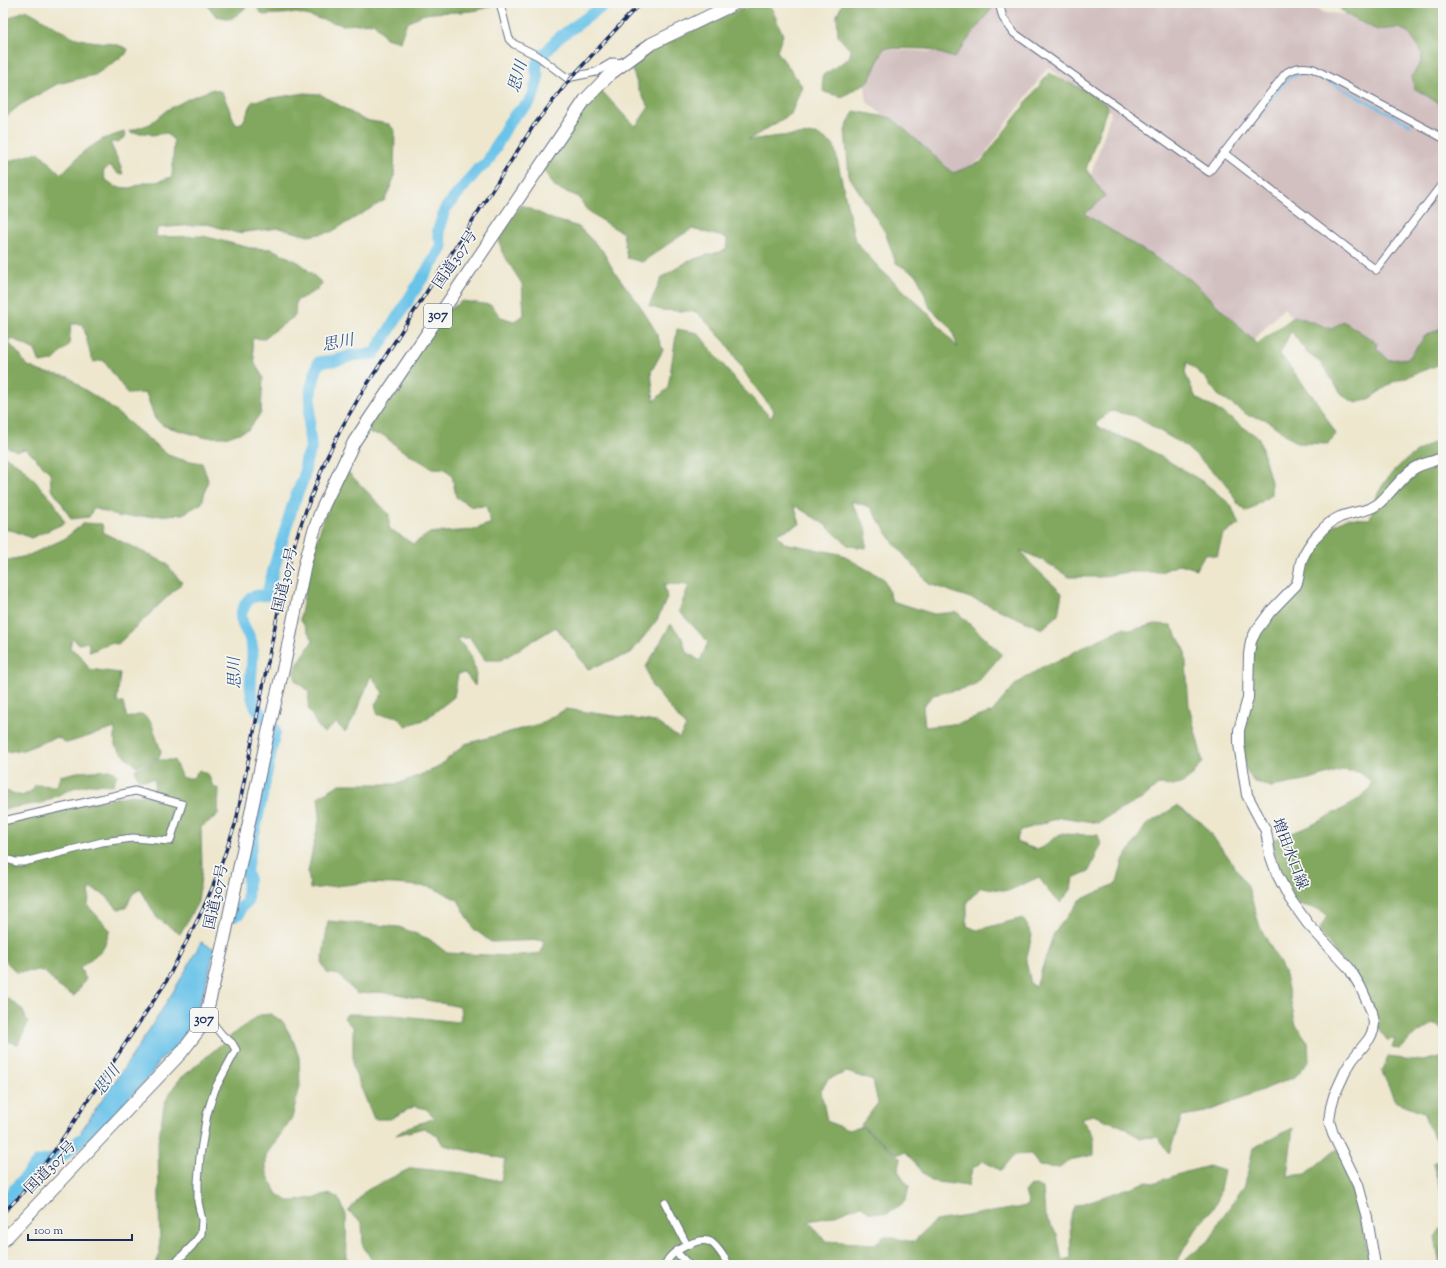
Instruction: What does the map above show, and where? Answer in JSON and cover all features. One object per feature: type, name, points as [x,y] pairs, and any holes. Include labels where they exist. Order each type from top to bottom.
[{"type":"highway","name":"国道307号","points":[[3,1241],[181,1053],[198,1031],[206,1016],[224,940],[305,564],[313,534],[326,499],[354,442],[585,100],[610,74],[650,44],[736,3]]},
{"type":"main road","name":"増田水口線","points":[[1375,1265],[1367,1218],[1358,1185],[1333,1134],[1329,1121],[1334,1096],[1345,1072],[1352,1060],[1374,1031],[1372,1012],[1360,986],[1349,968],[1300,914],[1277,874],[1270,854],[1266,831],[1248,795],[1239,744],[1239,730],[1248,698],[1249,654],[1251,641],[1256,630],[1270,612],[1296,585],[1302,559],[1322,530],[1332,521],[1342,516],[1371,509],[1379,504],[1404,476],[1415,468],[1443,457]]},
{"type":"street","points":[[500,3],[509,39],[514,44],[541,58],[567,78],[596,72],[613,62],[623,63]]},
{"type":"street","points":[[999,3],[1003,18],[1014,33],[1209,172],[1285,74],[1289,71],[1306,66],[1443,138]]},
{"type":"street","points":[[1224,153],[1376,270],[1443,183]]},
{"type":"street","points":[[3,821],[135,791],[182,804],[170,841],[133,838],[102,842],[24,862],[16,862],[3,858]]},
{"type":"street","points":[[173,1265],[192,1246],[201,1234],[202,1220],[198,1202],[198,1183],[200,1156],[207,1114],[215,1088],[236,1050],[232,1043],[222,1035],[206,1016]]},
{"type":"street","points":[[665,1203],[687,1245]]},
{"type":"street","points":[[665,1265],[669,1258],[687,1245],[698,1241],[708,1241],[712,1243],[729,1265]]},
{"type":"street","points":[[676,1252],[689,1265]]},
{"type":"shaded area","points":[[986,3],[1300,3],[1326,13],[1345,14],[1377,30],[1399,28],[1408,32],[1422,52],[1421,62],[1412,76],[1443,103],[1443,329],[1408,361],[1389,366],[1344,320],[1330,335],[1293,320],[1284,308],[1252,342],[1085,216],[1103,194],[1091,175],[1111,112],[1048,67],[981,159],[954,177],[867,102],[865,84],[881,49],[951,53]]},
{"type":"green space","points":[[206,3],[252,3],[231,19],[216,16]]},
{"type":"green space","points":[[253,3],[496,3],[479,10],[435,13],[421,16],[406,24],[400,42],[386,38],[374,23],[343,25],[297,13],[263,15]]},
{"type":"green space","points":[[764,3],[772,9],[783,35],[777,51],[802,86],[791,114],[748,140],[816,134],[834,145],[855,241],[880,269],[926,311],[958,348],[951,328],[930,308],[917,275],[896,263],[885,232],[849,176],[845,130],[854,111],[892,118],[953,173],[981,162],[1049,73],[1088,92],[1108,106],[1086,169],[1105,196],[1085,214],[1191,280],[1257,344],[1295,316],[1332,329],[1343,321],[1377,343],[1377,349],[1389,360],[1409,358],[1425,336],[1443,327],[1443,363],[1393,382],[1369,399],[1356,403],[1343,396],[1320,362],[1307,353],[1291,331],[1280,354],[1317,402],[1336,434],[1328,444],[1297,443],[1265,419],[1249,416],[1218,395],[1204,377],[1187,362],[1185,373],[1196,398],[1223,413],[1259,438],[1271,482],[1271,495],[1247,512],[1238,504],[1226,483],[1185,446],[1135,416],[1111,411],[1095,424],[1104,430],[1143,446],[1205,483],[1231,505],[1239,525],[1223,534],[1217,556],[1205,554],[1196,569],[1180,564],[1161,572],[1127,572],[1100,577],[1069,577],[1044,561],[1020,550],[1031,564],[1062,593],[1058,615],[1042,629],[982,602],[929,584],[893,542],[870,507],[851,501],[867,531],[866,548],[849,546],[824,524],[794,505],[800,524],[777,534],[784,543],[840,554],[884,579],[892,601],[934,614],[957,612],[1002,654],[977,683],[966,688],[933,695],[923,706],[925,727],[961,723],[992,712],[1015,685],[1045,665],[1059,661],[1081,648],[1123,628],[1132,630],[1155,624],[1171,625],[1185,650],[1189,706],[1203,762],[1185,782],[1167,786],[1158,785],[1142,799],[1114,813],[1099,823],[1061,817],[1020,831],[1016,842],[1038,850],[1060,834],[1098,835],[1101,845],[1089,871],[1073,878],[1071,890],[1060,903],[1050,893],[1039,877],[1008,891],[981,887],[967,902],[967,926],[977,930],[1023,918],[1032,935],[1026,961],[1031,984],[1036,987],[1054,933],[1080,900],[1117,883],[1123,861],[1146,825],[1177,806],[1202,823],[1227,855],[1248,887],[1260,927],[1284,971],[1296,1025],[1308,1042],[1309,1061],[1295,1077],[1206,1112],[1182,1116],[1169,1154],[1158,1137],[1140,1138],[1123,1127],[1093,1115],[1081,1118],[1094,1137],[1094,1155],[1069,1160],[1060,1168],[1039,1166],[1031,1154],[1014,1155],[1001,1171],[983,1161],[972,1169],[968,1186],[930,1181],[906,1152],[897,1154],[861,1125],[878,1103],[873,1081],[847,1072],[828,1079],[821,1091],[827,1121],[848,1130],[862,1127],[901,1159],[898,1171],[909,1186],[906,1201],[888,1213],[868,1212],[861,1205],[830,1217],[809,1221],[825,1241],[875,1244],[884,1236],[913,1242],[935,1221],[1029,1205],[1025,1192],[1031,1185],[1043,1188],[1045,1216],[1057,1234],[1062,1260],[1071,1258],[1070,1220],[1075,1206],[1147,1182],[1153,1183],[1209,1166],[1224,1171],[1217,1203],[1197,1228],[1176,1263],[1183,1262],[1211,1238],[1221,1219],[1245,1185],[1253,1148],[1293,1128],[1287,1176],[1306,1174],[1337,1148],[1358,1189],[1369,1263],[1351,1265],[1329,1262],[1326,1265],[375,1265],[363,1246],[362,1222],[348,1212],[365,1191],[411,1168],[464,1173],[501,1181],[505,1159],[443,1145],[437,1135],[424,1128],[396,1135],[408,1127],[435,1118],[426,1109],[415,1106],[390,1119],[374,1119],[353,1068],[353,1028],[344,1018],[347,1014],[394,1015],[458,1022],[461,1018],[460,1007],[397,994],[376,992],[357,994],[339,975],[327,973],[322,963],[328,921],[399,927],[429,939],[447,953],[509,956],[541,953],[544,940],[491,942],[474,929],[458,900],[431,887],[362,883],[310,889],[308,871],[320,816],[318,797],[340,784],[398,784],[437,768],[465,744],[539,724],[566,709],[656,722],[679,738],[686,727],[651,685],[646,667],[671,624],[682,638],[686,651],[700,661],[708,642],[679,611],[689,585],[664,584],[667,598],[657,620],[631,653],[588,669],[556,627],[501,660],[485,660],[470,638],[456,638],[469,652],[476,671],[475,686],[465,673],[458,674],[454,697],[426,719],[406,726],[396,716],[378,715],[375,704],[383,693],[371,675],[357,712],[345,732],[336,723],[324,733],[317,725],[308,708],[309,692],[296,681],[294,670],[313,640],[300,619],[310,566],[323,520],[346,470],[389,514],[389,528],[413,544],[430,533],[473,530],[491,523],[486,506],[472,507],[456,497],[452,475],[445,469],[432,468],[400,449],[383,435],[370,434],[368,426],[447,311],[462,301],[491,305],[501,317],[514,321],[524,315],[522,284],[502,252],[498,234],[522,205],[552,219],[579,227],[602,250],[614,271],[639,304],[655,330],[663,350],[651,372],[654,401],[668,388],[677,329],[698,333],[737,382],[771,418],[774,411],[751,382],[726,343],[697,312],[661,310],[649,306],[662,277],[690,260],[726,250],[727,238],[692,229],[642,262],[627,258],[623,233],[586,209],[579,197],[556,188],[543,170],[577,117],[601,90],[636,126],[649,107],[639,90],[631,65],[658,47],[736,11]]},
{"type":"green space","points":[[843,3],[994,3],[993,7],[954,58],[928,49],[884,48],[869,81],[842,97],[824,92],[822,76],[849,58],[851,51],[838,36],[837,15]]},
{"type":"green space","points":[[1335,3],[1443,3],[1443,106],[1414,88],[1412,76],[1421,62],[1422,52],[1408,32],[1399,28],[1377,30],[1345,14]]},
{"type":"green space","points":[[26,10],[74,37],[88,41],[115,44],[128,49],[126,54],[95,75],[57,84],[20,105],[3,119],[3,21]]},
{"type":"green space","points":[[213,89],[222,92],[236,125],[243,122],[253,101],[305,93],[320,94],[364,120],[389,124],[395,131],[394,178],[385,200],[331,232],[308,236],[279,228],[237,233],[207,224],[157,228],[156,237],[203,236],[250,248],[272,249],[300,263],[323,284],[317,290],[296,301],[295,316],[263,339],[254,338],[252,341],[255,364],[263,377],[261,413],[248,430],[228,437],[203,437],[164,426],[155,419],[146,393],[128,394],[103,360],[94,362],[91,357],[83,324],[71,324],[69,345],[53,361],[40,363],[35,350],[11,338],[8,342],[20,355],[26,365],[42,372],[69,377],[82,388],[104,402],[168,455],[179,459],[202,463],[208,480],[202,503],[183,514],[120,517],[94,508],[89,517],[71,519],[51,489],[50,473],[26,449],[17,451],[3,445],[3,163],[39,152],[61,174],[84,151],[103,139],[124,132],[126,136],[118,142],[110,142],[123,174],[118,174],[110,166],[103,171],[105,179],[116,187],[130,188],[147,182],[156,182],[172,177],[174,141],[167,133],[152,135],[148,133],[131,133],[130,131],[150,124],[167,110],[190,98]]},
{"type":"green space","points":[[1443,437],[1443,1031],[1433,1023],[1411,1038],[1401,1049],[1392,1048],[1395,1039],[1387,1040],[1377,1026],[1371,1002],[1319,931],[1327,916],[1318,909],[1298,904],[1278,866],[1273,849],[1272,840],[1308,827],[1352,804],[1371,788],[1371,781],[1359,772],[1341,770],[1310,780],[1271,787],[1253,781],[1238,755],[1253,645],[1263,628],[1302,578],[1316,543],[1332,526],[1347,518],[1370,519],[1375,500],[1381,488],[1395,470],[1423,448]]},
{"type":"green space","points":[[3,455],[23,468],[54,502],[65,523],[31,538],[14,531],[3,529]]},
{"type":"green space","points":[[84,523],[102,524],[104,533],[166,563],[182,583],[118,644],[110,643],[90,652],[88,642],[79,644],[72,638],[70,648],[81,656],[89,669],[120,673],[117,702],[123,703],[127,718],[142,714],[151,722],[161,751],[159,758],[137,766],[115,746],[115,728],[67,743],[57,737],[23,750],[3,752],[3,561],[27,556],[64,539]]},
{"type":"green space","points":[[158,760],[174,760],[182,778],[193,778],[199,770],[209,775],[213,787],[219,789],[218,815],[201,827],[202,869],[198,902],[180,934],[157,918],[140,888],[132,895],[126,908],[118,909],[105,895],[90,888],[88,906],[110,930],[103,949],[80,968],[86,979],[74,996],[59,987],[44,971],[16,972],[3,958],[3,820],[131,795],[149,796],[154,789],[155,779],[138,780],[135,769]]},
{"type":"green space","points":[[111,770],[117,775],[113,785],[92,784],[73,788],[42,803],[3,809],[3,790],[22,796],[33,790],[35,785],[57,786],[60,776],[77,772]]},
{"type":"green space","points":[[3,995],[22,1009],[28,1023],[18,1044],[3,1040]]},
{"type":"green space","points":[[271,1014],[283,1022],[293,1040],[299,1057],[300,1086],[292,1118],[266,1155],[266,1169],[270,1181],[278,1194],[288,1201],[296,1201],[331,1194],[337,1197],[346,1215],[347,1265],[155,1265],[160,1254],[158,1142],[164,1106],[169,1093],[180,1079],[238,1030],[260,1015]]},
{"type":"green space","points":[[1443,1056],[1443,1151],[1433,1136],[1423,1112],[1395,1101],[1382,1072],[1388,1057],[1423,1061]]},
{"type":"green space","points":[[1443,1156],[1443,1200],[1433,1164]]},
{"type":"green space","points":[[1443,1225],[1443,1265],[1440,1265],[1435,1237]]},
{"type":"water","points":[[201,942],[214,950],[201,999],[191,1023],[184,1034],[175,1047],[161,1060],[149,1077],[91,1138],[88,1139],[85,1137],[74,1147],[69,1148],[70,1145],[83,1135],[81,1131],[174,991]]},
{"type":"waterway","name":"思川","points":[[266,776],[275,732],[274,728],[258,710],[253,699],[251,692],[252,646],[250,638],[242,622],[241,614],[245,604],[250,598],[267,595],[293,504],[304,477],[306,460],[311,449],[309,430],[311,389],[318,364],[319,362],[338,360],[353,355],[374,354],[442,247],[438,231],[445,209],[478,169],[487,163],[508,124],[515,115],[529,103],[533,96],[538,77],[536,69],[537,63],[557,39],[607,3]]},
{"type":"waterway","points":[[1260,115],[1288,78],[1309,71],[1411,125]]},
{"type":"waterway","name":"思川","points":[[235,916],[239,914],[240,908],[247,901],[248,877],[246,871],[265,782]]},
{"type":"waterway","name":"思川","points":[[3,1203],[38,1162],[61,1157],[81,1139]]},
{"type":"railway","points":[[3,1213],[20,1196],[55,1150],[166,982],[203,909],[216,879],[236,822],[275,626],[285,579],[296,539],[326,459],[342,427],[361,394],[534,125],[571,78],[631,13],[643,3]]}]
